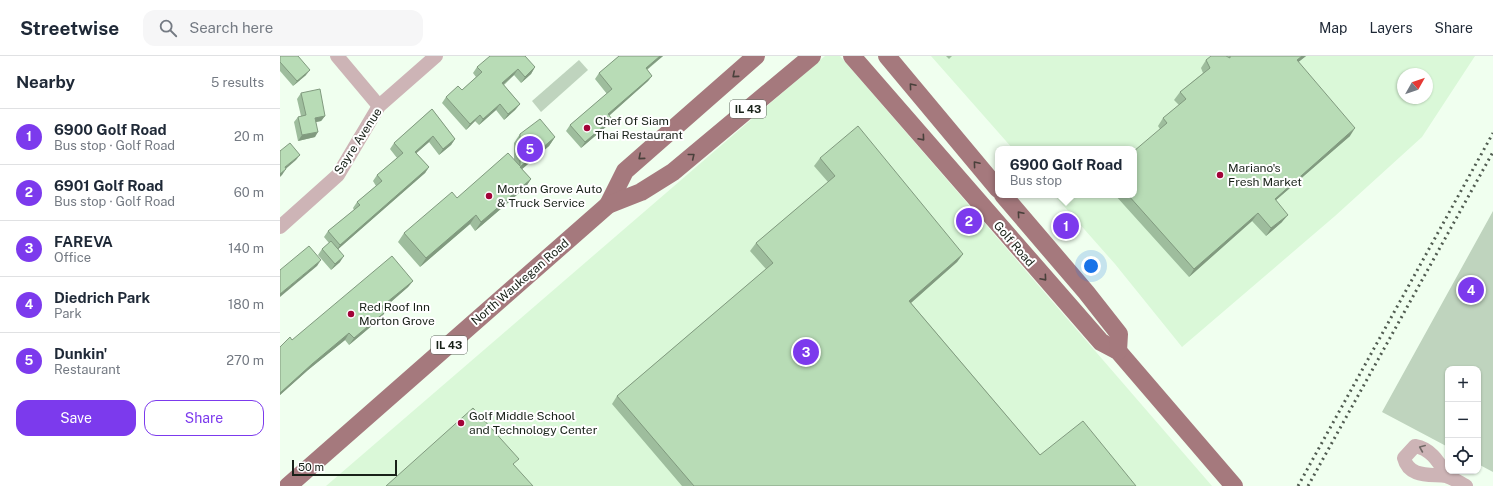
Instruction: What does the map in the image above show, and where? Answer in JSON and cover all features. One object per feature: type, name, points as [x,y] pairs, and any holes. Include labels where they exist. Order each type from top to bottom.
[{"type":"main road","name":"North Waukegan Road","points":[[608,205],[626,171],[756,56]]},
{"type":"main road","name":"North Waukegan Road","points":[[288,486],[608,205],[641,192],[673,172],[812,56]]},
{"type":"main road","name":"Golf Road","points":[[852,56],[1101,342],[1118,351],[1234,486]]},
{"type":"main road","points":[[887,56],[995,185]]},
{"type":"main road","name":"Golf Road","points":[[1006,198],[1081,286],[1119,334],[1118,351]]},
{"type":"street","points":[[337,56],[379,106]]},
{"type":"street","name":"Sayre Avenue","points":[[280,228],[338,175],[379,106],[436,56]]},
{"type":"street","points":[[1448,476],[1466,486]]},
{"type":"shaded area","points":[[825,56],[840,56],[1212,486],[326,486]]},
{"type":"shaded area","points":[[931,56],[1475,56],[1422,137],[1335,216],[1182,347],[1115,264],[1057,198],[1137,198],[1137,146],[1010,146]]},
{"type":"shaded area","points":[[579,60],[588,70],[541,112],[532,101]]},
{"type":"shaded area","points":[[1493,211],[1493,472],[1481,466],[1481,366],[1445,366],[1445,445],[1382,412]]},
{"type":"building","points":[[280,56],[298,56],[310,70],[297,81],[280,62]]},
{"type":"building","points":[[490,56],[525,56],[535,67],[525,77],[518,69],[502,83],[520,104],[508,114],[500,104],[483,119],[480,115],[470,124],[446,97],[458,86],[462,90],[482,72],[477,67]]},
{"type":"building","points":[[619,56],[660,56],[646,68],[652,76],[608,114],[612,119],[585,142],[570,125],[612,89],[599,73]]},
{"type":"building","name":"Mariano's Fresh Market","points":[[1211,56],[1226,56],[1230,58],[1230,56],[1302,56],[1297,60],[1355,128],[1275,199],[1288,215],[1271,228],[1258,213],[1194,269],[1131,198],[1137,198],[1137,148],[1167,123],[1163,118],[1186,99],[1180,92],[1210,68],[1206,60]]},
{"type":"building","points":[[320,89],[325,116],[315,118],[318,132],[302,135],[298,117],[306,115],[301,93]]},
{"type":"building","points":[[432,109],[455,139],[443,149],[433,136],[415,152],[429,167],[340,245],[328,231],[360,205],[357,202],[382,181],[377,175],[403,153],[394,143]]},
{"type":"building","points":[[540,119],[555,137],[520,167],[531,179],[481,222],[476,215],[426,258],[404,233],[452,192],[457,198],[508,153],[520,166],[520,134]]},
{"type":"building","points":[[858,126],[963,254],[909,301],[1040,455],[1083,421],[1136,486],[694,486],[617,396],[773,263],[756,243],[835,176],[820,158]]},
{"type":"building","points":[[290,143],[300,155],[285,167],[286,169],[280,174],[280,151]]},
{"type":"building","points":[[331,241],[344,256],[335,264],[322,249]]},
{"type":"building","points":[[309,246],[321,260],[280,294],[280,270]]},
{"type":"building","name":"Red Roof Inn Morton Grove","points":[[392,256],[413,281],[381,307],[385,312],[354,338],[349,333],[280,393],[280,347],[290,337],[292,340]]},
{"type":"building","points":[[473,408],[519,459],[513,464],[533,486],[386,486]]},
{"type":"railway","points":[[1298,486],[1493,133]]},
{"type":"railway","points":[[1308,486],[1493,152]]},
{"type":"place","name":"Chef Of Siam Thai Restaurant","points":[[587,128]]},
{"type":"place","name":"Dunkin'","points":[[530,149]]},
{"type":"place","name":"Mariano's Fresh Market","points":[[1220,175]]},
{"type":"place","name":"Morton Grove Auto & Truck Service","points":[[489,196]]},
{"type":"place","name":"6901 Golf Road","points":[[969,221]]},
{"type":"place","name":"6900 Golf Road","points":[[1066,226]]},
{"type":"place","name":"Diedrich Park","points":[[1471,290]]},
{"type":"place","name":"Red Roof Inn Morton Grove","points":[[351,314]]},
{"type":"place","name":"FAREVA","points":[[806,352]]},
{"type":"place","name":"Golf Middle School and Technology Center","points":[[461,423]]}]
